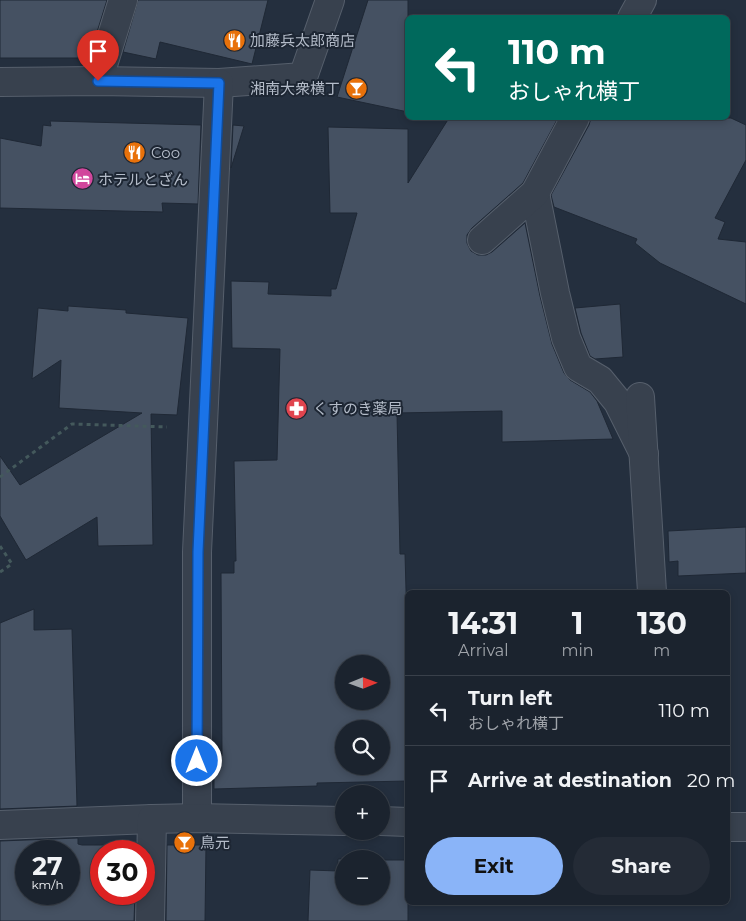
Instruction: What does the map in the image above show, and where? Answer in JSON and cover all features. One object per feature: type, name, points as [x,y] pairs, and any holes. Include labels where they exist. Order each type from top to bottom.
[{"type":"street","points":[[98,81],[123,0]]},
{"type":"street","points":[[0,82],[219,83],[303,77],[330,0]]},
{"type":"street","points":[[634,15],[642,0]]},
{"type":"street","points":[[197,818],[198,552],[219,83]]},
{"type":"street","points":[[482,240],[535,192],[574,120]]},
{"type":"street","points":[[535,192],[566,338],[578,367],[600,380],[618,402],[644,454]]},
{"type":"street","points":[[640,397],[652,590]]},
{"type":"street","points":[[0,825],[197,818],[335,821]]},
{"type":"street","points":[[150,921],[152,819]]},
{"type":"street","points":[[390,821],[405,822]]},
{"type":"street","points":[[730,827],[746,828]]},
{"type":"path","points":[[0,477],[72,424],[203,428]]},
{"type":"path","points":[[0,546],[12,564],[0,572]]},
{"type":"building","points":[[0,0],[107,0],[93,45],[89,44],[83,58],[0,58]]},
{"type":"building","points":[[138,0],[268,0],[252,64],[160,42],[156,59],[123,52]]},
{"type":"building","points":[[368,0],[408,0],[408,15],[405,15],[405,111],[337,97]]},
{"type":"building","points":[[731,118],[746,125],[746,160],[715,218],[725,222],[718,239],[746,242],[746,304],[660,263],[635,243],[637,239],[554,207],[551,195],[590,120],[730,120]]},
{"type":"building","points":[[448,120],[557,120],[523,183],[472,228],[467,235],[467,243],[471,251],[478,255],[486,255],[525,223],[552,344],[564,373],[570,380],[590,392],[597,401],[613,439],[502,442],[502,411],[397,413],[400,554],[405,554],[406,590],[405,781],[317,783],[317,786],[214,789],[214,755],[222,756],[221,573],[234,573],[234,561],[236,561],[234,461],[277,460],[280,349],[232,348],[231,281],[269,282],[268,294],[331,296],[331,289],[336,289],[357,213],[330,213],[328,127],[408,129],[408,183]]},
{"type":"building","points":[[50,121],[201,125],[198,204],[162,203],[163,212],[0,208],[0,138],[41,146],[43,125],[51,126]]},
{"type":"building","points":[[233,125],[244,126],[231,168]]},
{"type":"building","points":[[620,304],[623,357],[595,359],[590,356],[581,333],[575,308]]},
{"type":"building","points":[[68,306],[126,310],[126,313],[188,318],[177,415],[151,414],[153,545],[98,546],[97,517],[26,560],[0,516],[0,456],[20,485],[142,413],[59,408],[61,360],[32,379],[38,308],[68,311]]},
{"type":"building","points":[[746,527],[746,573],[678,576],[678,561],[669,562],[668,531]]},
{"type":"building","points":[[34,609],[34,630],[72,629],[77,806],[0,809],[0,623]]},
{"type":"building","points":[[78,838],[78,840],[26,840]]},
{"type":"building","points":[[15,840],[15,905],[80,905],[80,844],[90,845],[90,905],[135,905],[134,921],[0,921],[0,841]]},
{"type":"building","points":[[167,845],[206,845],[205,921],[166,921]]},
{"type":"building","points":[[390,860],[405,860],[405,905],[408,905],[408,921],[308,921],[310,870],[335,871],[335,905],[390,905]]},
{"type":"place","name":"加藤兵太郎商店","points":[[234,40]]},
{"type":"place","name":"湘南大衆横丁","points":[[356,88]]},
{"type":"place","name":"Coo","points":[[135,152]]},
{"type":"place","name":"ホテルとざん","points":[[82,179]]},
{"type":"place","name":"くすのき薬局","points":[[297,408]]},
{"type":"place","name":"鳥元","points":[[184,842]]},
{"type":"route","points":[[98,81],[219,83],[198,552],[197,761]]}]
